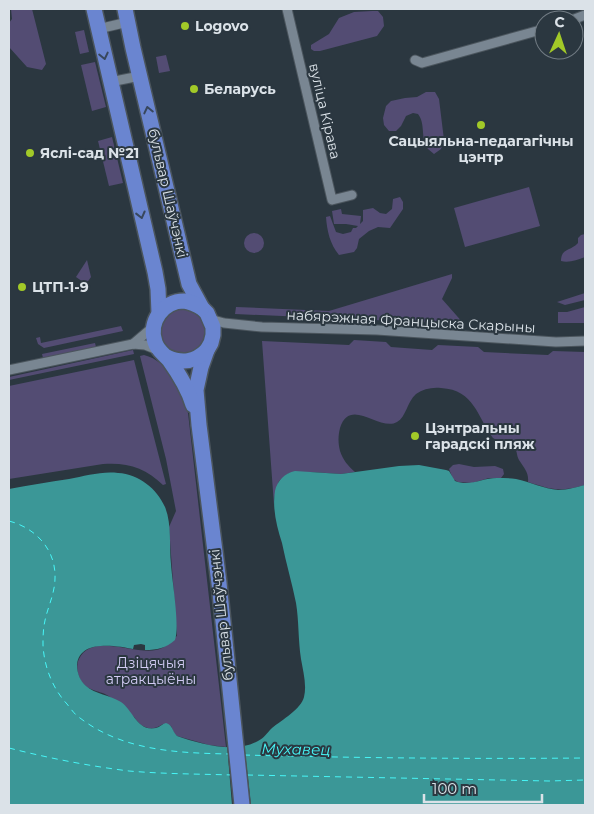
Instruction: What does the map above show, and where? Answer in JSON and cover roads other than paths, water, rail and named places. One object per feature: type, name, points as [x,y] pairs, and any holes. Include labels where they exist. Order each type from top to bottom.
[{"type":"main road","points":[[94,9],[155,272],[159,313]]},
{"type":"main road","name":"бульвар Шаўчэнкі","points":[[126,15],[189,284],[213,327],[213,335],[201,367],[196,390],[219,583],[242,805]]},
{"type":"main road","points":[[153,327],[159,313],[166,306],[175,302],[185,301],[194,304],[206,313]]},
{"type":"main road","name":"бульвар Шаўчэнкі","points":[[153,327],[155,344],[182,378],[190,393],[199,425]]},
{"type":"main road","points":[[163,354],[181,362],[188,362],[202,356],[209,347]]},
{"type":"street","name":"вуліца Кірава","points":[[287,9],[332,200],[352,195]]},
{"type":"street","name":"бульвар Шаўчэнкі","points":[[98,29],[126,15]]},
{"type":"street","points":[[415,60],[422,63],[534,32]]},
{"type":"street","points":[[110,82],[140,76]]},
{"type":"street","name":"набярэжная Францыска Скарыны","points":[[206,313],[216,322],[262,327],[377,330],[556,342],[585,342]]},
{"type":"street","points":[[209,347],[226,329],[234,324]]},
{"type":"street","points":[[133,344],[153,327]]},
{"type":"street","points":[[9,370],[133,344],[145,346],[163,354]]},
{"type":"water","name":"Мухавец","points":[[419,465],[449,471],[455,481],[460,483],[471,483],[492,478],[511,478],[558,490],[585,485],[585,805],[9,805],[9,489],[94,474],[112,473],[126,474],[140,479],[157,494],[162,500],[169,521],[176,614],[175,640],[165,647],[153,650],[145,650],[145,645],[141,644],[134,645],[133,649],[109,646],[91,648],[84,651],[79,657],[77,665],[78,674],[82,682],[90,689],[121,702],[144,727],[156,728],[166,723],[170,725],[177,736],[186,739],[207,745],[239,747],[258,741],[291,714],[299,706],[305,692],[296,603],[275,511],[274,498],[278,484],[285,476],[295,471],[341,474]]},
{"type":"place","name":"Logovo","points":[[185,26]]},
{"type":"place","name":"Беларусь","points":[[194,89]]},
{"type":"place","name":"Сацыяльна-педагагічны цэнтр","points":[[481,125]]},
{"type":"place","name":"Яслі-сад №21","points":[[30,153]]},
{"type":"place","name":"ЦТП-1-9","points":[[22,287]]},
{"type":"place","name":"Цэнтральны гарадскі пляж","points":[[415,436]]},
{"type":"park label","name":"Дзіцячыя атракцыёны","points":[[151,672]]}]
